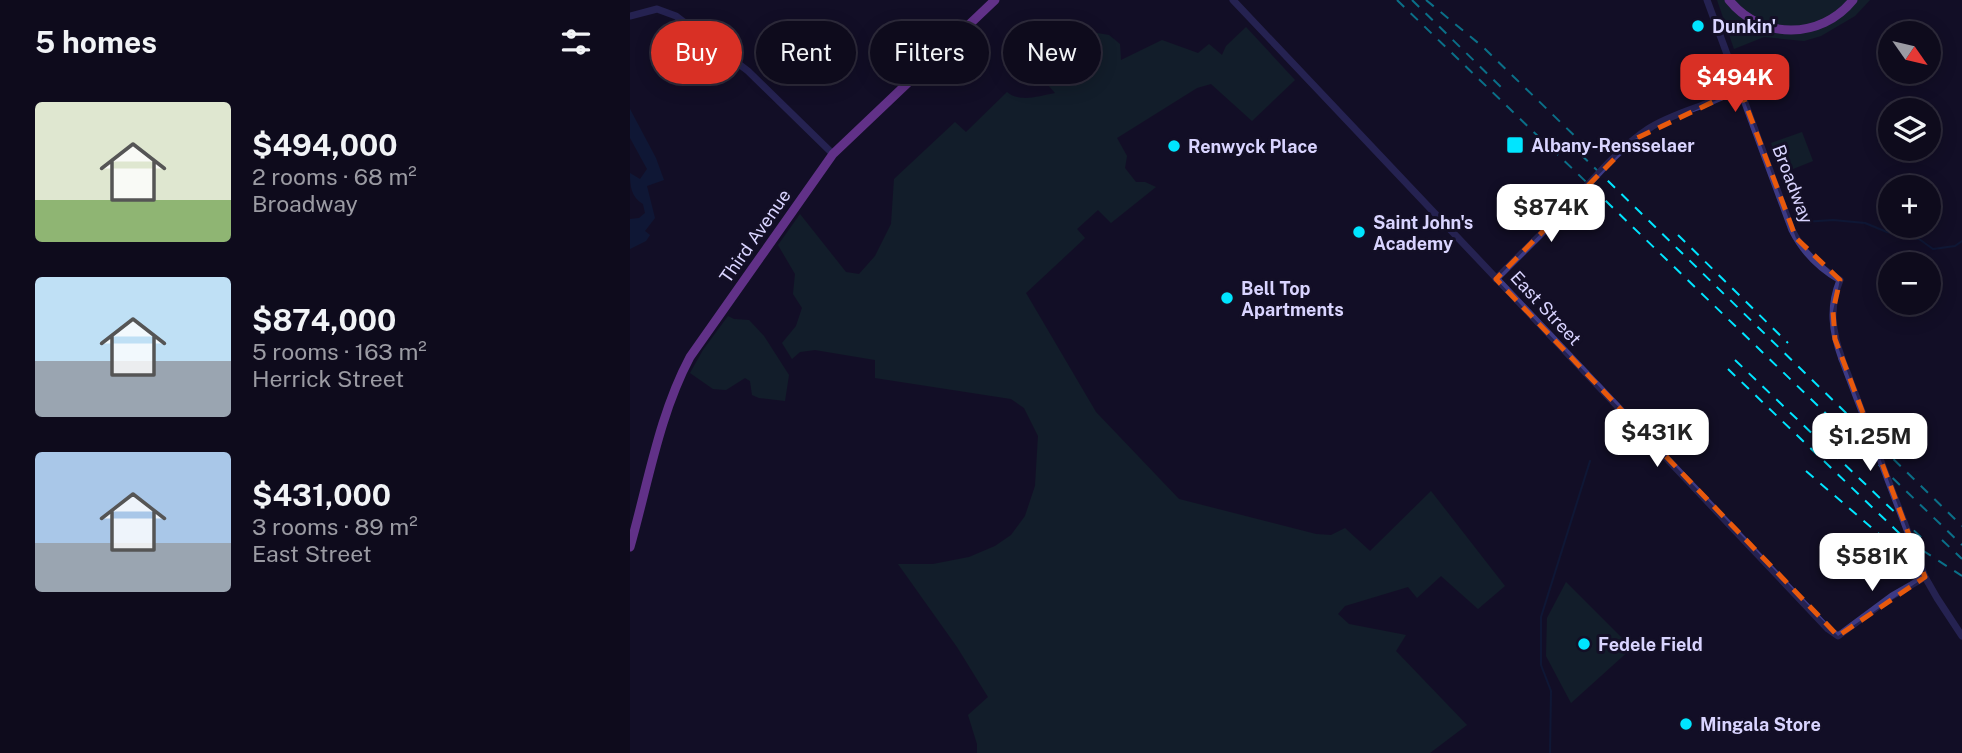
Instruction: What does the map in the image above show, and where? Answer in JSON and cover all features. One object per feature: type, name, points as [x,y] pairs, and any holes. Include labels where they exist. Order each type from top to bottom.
[{"type":"main road","name":"Third Avenue","points":[[630,547],[678,379],[690,357],[833,154],[995,0]]},
{"type":"main road","points":[[1729,0],[1745,16],[1779,30],[1810,28],[1827,22],[1853,0]]},
{"type":"street","name":"East Street","points":[[1233,0],[1805,605],[1838,636],[1892,596],[1925,577]]},
{"type":"street","name":"Broadway","points":[[1707,0],[1792,230],[1808,255],[1840,280],[1834,299],[1832,326],[1842,359],[1925,577],[1962,636]]},
{"type":"street","points":[[630,16],[657,9],[676,16],[748,71],[833,154]]},
{"type":"street","points":[[1496,279],[1625,147],[1640,135],[1664,120],[1741,89]]},
{"type":"highlighted area","points":[[1740,89],[1796,238],[1840,280],[1833,311],[1835,339],[1925,577],[1838,636],[1496,279],[1633,140]]},
{"type":"green space","points":[[1717,0],[1870,0],[1855,16],[1821,36],[1804,41],[1764,37],[1734,49]]},
{"type":"green space","points":[[1246,27],[1295,80],[1252,121],[1211,84],[1197,88],[1117,138],[1127,156],[1125,168],[1136,182],[1145,182],[1156,187],[1111,223],[1098,210],[1077,229],[1085,238],[1026,293],[1096,412],[1179,499],[1316,534],[1331,535],[1345,528],[1370,551],[1431,491],[1505,586],[1478,609],[1441,576],[1417,598],[1408,587],[1345,606],[1338,614],[1349,624],[1406,635],[1396,651],[1467,725],[1430,753],[977,753],[968,715],[988,697],[957,647],[898,564],[933,564],[969,557],[995,546],[1011,535],[1025,516],[1035,486],[1038,436],[1024,408],[1011,399],[875,378],[875,360],[815,350],[800,352],[792,359],[782,343],[796,326],[802,308],[793,294],[795,274],[778,245],[800,214],[846,272],[859,274],[875,256],[891,224],[894,179],[955,122],[966,132],[1007,92],[1018,97],[1036,97],[1055,93],[1047,84],[1101,84],[1101,34],[1109,35],[1120,44],[1121,60],[1162,40],[1198,53],[1209,44],[1222,55],[1226,46]]},
{"type":"green space","points":[[1802,132],[1813,161],[1783,173],[1771,143]]},
{"type":"green space","points":[[728,316],[749,320],[764,336],[789,375],[785,401],[752,395],[750,381],[745,378],[726,390],[713,389],[690,373]]},
{"type":"green space","name":"Fedele Field","points":[[1566,582],[1632,648],[1571,703],[1546,656],[1547,618]]},
{"type":"water","points":[[630,109],[656,158],[664,180],[647,186],[655,218],[645,231],[650,235],[646,241],[630,249],[630,219],[639,218],[645,213],[643,204],[632,191],[630,173],[640,179],[647,169],[630,138]]},
{"type":"waterway","points":[[1803,222],[1833,220],[1865,223],[1887,232],[1919,239],[1933,249],[1955,246],[1962,241]]},
{"type":"waterway","points":[[1550,753],[1551,691],[1541,665],[1541,617],[1590,461]]},
{"type":"railway","points":[[1397,0],[1543,141]]},
{"type":"railway","points":[[1412,0],[1505,91]]},
{"type":"railway","points":[[1426,0],[1483,47],[1584,145]]},
{"type":"railway","points":[[1567,141],[1962,526]]},
{"type":"railway","points":[[1551,148],[1962,545]]},
{"type":"railway","points":[[1678,235],[1788,343]]},
{"type":"railway","points":[[1735,360],[1925,541]]},
{"type":"railway","points":[[1728,369],[1899,533],[1962,576]]},
{"type":"railway","points":[[1806,471],[1879,534],[1912,551]]},
{"type":"railway","points":[[1942,540],[1962,559]]},
{"type":"place","name":"Dunkin'","points":[[1698,26]]},
{"type":"place","name":"Albany-Rensselaer","points":[[1515,145]]},
{"type":"place","name":"Renwyck Place","points":[[1174,146]]},
{"type":"place","name":"Saint John's Academy","points":[[1359,232]]},
{"type":"place","name":"Bell Top Apartments","points":[[1227,298]]},
{"type":"place","name":"Fedele Field","points":[[1584,644]]},
{"type":"place","name":"Mingala Store","points":[[1686,724]]}]
